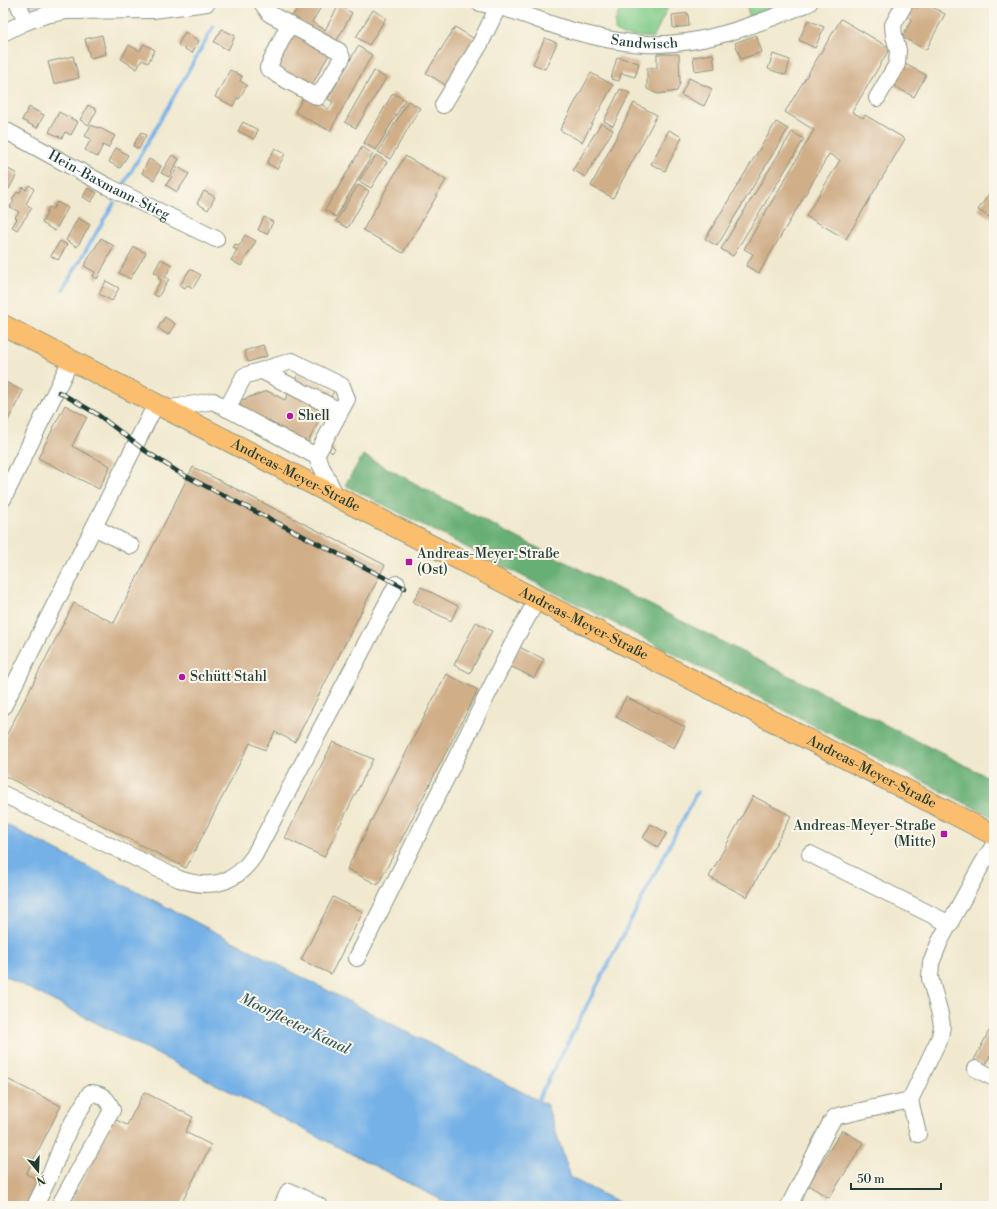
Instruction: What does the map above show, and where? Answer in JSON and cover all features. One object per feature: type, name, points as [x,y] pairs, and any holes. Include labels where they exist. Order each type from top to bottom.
[{"type":"main road","name":"Andreas-Meyer-Straße","points":[[3,325],[994,835]]},
{"type":"street","points":[[18,3],[26,22]]},
{"type":"street","points":[[3,33],[26,22],[46,15],[67,11],[153,10],[207,3]]},
{"type":"street","points":[[262,3],[270,14],[289,24],[339,51],[342,58],[318,98],[268,68],[289,24]]},
{"type":"street","name":"Sandwisch","points":[[480,3],[498,7],[571,31],[626,42],[661,44],[691,41],[720,35],[757,24],[809,3]]},
{"type":"street","points":[[877,98],[897,64],[898,50],[893,25],[905,3]]},
{"type":"street","points":[[443,105],[480,44],[498,7]]},
{"type":"street","name":"Hein-Baxmann-Stieg","points":[[3,129],[109,187],[216,239]]},
{"type":"street","points":[[3,499],[70,360]]},
{"type":"street","points":[[227,409],[244,376],[292,361],[342,386],[347,399],[316,456]]},
{"type":"street","points":[[262,370],[340,411]]},
{"type":"street","points":[[3,707],[94,527],[161,406],[213,401],[316,456],[336,496]]},
{"type":"street","points":[[94,527],[131,546]]},
{"type":"street","points":[[3,794],[193,884],[206,885],[221,883],[235,876],[246,867],[254,856],[397,584]]},
{"type":"street","points":[[357,958],[515,639],[537,600]]},
{"type":"street","points":[[918,1134],[910,1100],[940,1037],[942,1026],[930,978],[931,963],[940,941],[994,845]]},
{"type":"street","points":[[810,854],[950,924]]},
{"type":"street","points":[[976,1069],[994,1078]]},
{"type":"street","points":[[36,1206],[52,1173],[68,1130],[90,1092],[99,1093],[109,1102],[112,1110],[59,1206]]},
{"type":"street","points":[[789,1206],[834,1118],[910,1100]]},
{"type":"street","points":[[282,1206],[290,1191],[319,1206]]},
{"type":"green space","points":[[623,3],[677,3],[669,5],[653,38],[622,35],[615,30],[615,21]]},
{"type":"green space","points":[[746,3],[792,3],[750,19]]},
{"type":"green space","points":[[363,455],[481,519],[994,780],[994,818],[345,485]]},
{"type":"water","name":"Moorfleeter Kanal","points":[[3,823],[547,1105],[571,1178],[626,1206],[453,1206],[3,975]]},
{"type":"building","points":[[300,3],[314,3],[321,7],[312,22],[325,30],[339,5],[352,13],[336,42],[292,17]]},
{"type":"building","points":[[920,3],[925,3],[945,14],[926,50],[902,37],[912,19],[905,15],[910,5],[917,8]]},
{"type":"building","points":[[373,10],[386,18],[369,45],[356,37]]},
{"type":"building","points":[[688,13],[689,26],[673,28],[672,15]]},
{"type":"building","points":[[841,19],[890,48],[852,112],[863,118],[865,115],[905,139],[846,239],[806,216],[840,160],[829,154],[759,273],[746,266],[753,254],[744,249],[814,130],[785,112]]},
{"type":"building","points":[[808,20],[824,27],[815,48],[799,40]]},
{"type":"building","points":[[455,27],[478,41],[449,87],[426,73]]},
{"type":"building","points":[[222,29],[235,36],[228,50],[214,42]]},
{"type":"building","points":[[185,32],[199,41],[192,53],[178,45]]},
{"type":"building","points":[[292,32],[330,53],[310,88],[273,68]]},
{"type":"building","points":[[102,35],[106,54],[90,58],[85,39]]},
{"type":"building","points":[[756,35],[762,52],[741,59],[735,43]]},
{"type":"building","points":[[545,38],[557,43],[545,69],[533,64]]},
{"type":"building","points":[[144,44],[155,50],[148,63],[142,60],[137,69],[121,59],[129,45],[140,51]]},
{"type":"building","points":[[358,46],[372,55],[330,131],[295,112],[305,95],[329,109],[333,102],[328,99]]},
{"type":"building","points":[[657,54],[679,54],[680,83],[677,91],[658,94],[647,89],[647,68],[657,68]]},
{"type":"building","points":[[713,54],[715,68],[695,71],[693,57]]},
{"type":"building","points":[[773,54],[790,60],[786,75],[768,69]]},
{"type":"building","points":[[73,56],[79,78],[54,84],[48,62]]},
{"type":"building","points":[[617,57],[639,63],[635,77],[621,73],[619,81],[611,79]]},
{"type":"building","points":[[905,64],[926,75],[914,97],[894,86]]},
{"type":"building","points":[[230,70],[242,76],[240,81],[247,85],[233,106],[215,97]]},
{"type":"building","points":[[374,71],[386,78],[356,128],[345,122]]},
{"type":"building","points":[[591,73],[613,85],[582,142],[560,130]]},
{"type":"building","points":[[689,78],[712,89],[704,106],[681,95]]},
{"type":"building","points":[[620,89],[630,93],[613,126],[604,121]]},
{"type":"building","points":[[393,93],[405,100],[376,150],[364,143]]},
{"type":"building","points":[[408,101],[420,108],[390,159],[378,152]]},
{"type":"building","points":[[634,103],[657,115],[613,198],[591,186]]},
{"type":"building","points":[[88,105],[97,110],[89,125],[80,120]]},
{"type":"building","points":[[29,107],[44,115],[37,128],[22,120]]},
{"type":"building","points":[[59,112],[78,122],[71,135],[65,132],[62,138],[49,132]]},
{"type":"building","points":[[243,122],[258,130],[254,139],[238,131]]},
{"type":"building","points":[[776,122],[788,129],[717,246],[705,239]]},
{"type":"building","points":[[601,123],[613,130],[585,177],[573,170]]},
{"type":"building","points":[[91,125],[115,136],[108,148],[103,145],[97,157],[85,150],[91,139],[85,136]]},
{"type":"building","points":[[669,130],[682,137],[665,171],[651,164]]},
{"type":"building","points":[[141,132],[146,135],[139,149],[133,146]]},
{"type":"building","points":[[792,132],[804,139],[733,256],[721,249]]},
{"type":"building","points":[[362,147],[373,154],[336,217],[325,210]]},
{"type":"building","points":[[116,148],[128,155],[120,168],[109,162]]},
{"type":"building","points":[[275,148],[285,154],[277,169],[267,163]]},
{"type":"building","points":[[172,155],[179,159],[169,177],[161,173]]},
{"type":"building","points":[[376,155],[387,162],[371,188],[359,181]]},
{"type":"building","points":[[405,156],[446,180],[403,253],[363,230]]},
{"type":"building","points":[[149,159],[161,166],[154,180],[142,173]]},
{"type":"building","points":[[3,166],[17,174],[9,189],[3,186]]},
{"type":"building","points":[[178,167],[189,174],[177,192],[166,185]]},
{"type":"building","points":[[29,185],[34,189],[26,204],[32,208],[17,230],[12,227],[17,219],[15,217],[19,212],[10,207],[17,192],[19,193],[23,187],[26,190]]},
{"type":"building","points":[[358,185],[369,191],[348,228],[336,221]]},
{"type":"building","points":[[994,186],[994,220],[978,210]]},
{"type":"building","points":[[88,188],[97,193],[91,202],[83,197]]},
{"type":"building","points":[[204,191],[215,197],[208,210],[197,203]]},
{"type":"building","points":[[57,202],[68,208],[55,231],[42,223],[49,207],[53,209]]},
{"type":"building","points":[[264,217],[273,222],[267,234],[258,230]]},
{"type":"building","points":[[78,218],[90,225],[77,247],[66,240]]},
{"type":"building","points":[[245,235],[256,241],[241,266],[231,260],[237,250],[233,248],[235,244],[239,246]]},
{"type":"building","points":[[101,238],[114,246],[97,279],[93,276],[95,272],[84,266]]},
{"type":"building","points":[[60,241],[67,245],[58,260],[51,256]]},
{"type":"building","points":[[134,247],[146,253],[130,279],[119,273]]},
{"type":"building","points":[[161,259],[172,265],[165,277],[169,279],[158,297],[153,294],[161,280],[158,278],[159,275],[154,272]]},
{"type":"building","points":[[190,269],[201,275],[193,288],[187,285],[185,288],[180,285]]},
{"type":"building","points":[[106,281],[119,288],[112,301],[99,294]]},
{"type":"building","points":[[165,317],[175,324],[168,335],[158,328]]},
{"type":"building","points":[[263,345],[267,356],[248,362],[244,351]]},
{"type":"building","points":[[299,372],[334,391],[302,454],[267,436],[273,423],[269,420],[261,423],[244,415],[239,401],[267,391],[285,400]]},
{"type":"building","points":[[3,381],[23,391],[3,430]]},
{"type":"building","points":[[65,405],[87,417],[72,446],[110,466],[99,489],[38,458]]},
{"type":"building","points":[[331,446],[335,449],[332,453],[329,450]]},
{"type":"building","name":"Schütt Stahl","points":[[193,467],[385,565],[295,742],[275,732],[265,750],[250,743],[186,868],[3,775],[3,742],[74,603],[114,623]]},
{"type":"building","points":[[421,587],[458,606],[451,621],[413,602]]},
{"type":"building","points":[[476,622],[492,631],[470,673],[454,665]]},
{"type":"building","points":[[519,647],[544,659],[534,678],[510,666]]},
{"type":"building","points":[[446,674],[478,690],[378,885],[347,869]]},
{"type":"building","points":[[626,697],[685,727],[674,748],[616,717]]},
{"type":"building","points":[[333,742],[373,759],[324,857],[285,838]]},
{"type":"building","points":[[753,796],[791,816],[747,897],[709,877]]},
{"type":"building","points":[[651,824],[667,833],[658,847],[643,838]]},
{"type":"building","points":[[333,897],[363,912],[331,974],[301,960]]},
{"type":"building","points":[[989,1031],[994,1033],[994,1058],[990,1056],[985,1066],[974,1060]]},
{"type":"building","points":[[3,1077],[61,1106],[26,1174],[41,1181],[28,1206],[3,1206]]},
{"type":"building","points":[[144,1092],[193,1117],[185,1132],[211,1145],[180,1206],[69,1206],[114,1119],[127,1125]]},
{"type":"building","points":[[842,1130],[864,1143],[829,1198],[808,1185]]},
{"type":"building","points":[[837,1202],[845,1206],[835,1206]]},
{"type":"waterway","points":[[31,4],[47,3]]},
{"type":"waterway","points":[[549,3],[556,5],[570,3]]},
{"type":"waterway","points":[[3,11],[10,8]]},
{"type":"waterway","points":[[124,184],[214,26]]},
{"type":"waterway","points":[[63,289],[114,203]]},
{"type":"waterway","points":[[538,1100],[697,792]]},
{"type":"railway","points":[[59,392],[97,414],[144,450],[178,472],[405,588]]},
{"type":"place","name":"Shell","points":[[290,416]]},
{"type":"place","name":"Andreas-Meyer-Straße (Ost)","points":[[409,562]]},
{"type":"place","name":"Schütt Stahl","points":[[182,677]]},
{"type":"place","name":"Andreas-Meyer-Straße (Mitte)","points":[[944,834]]}]
